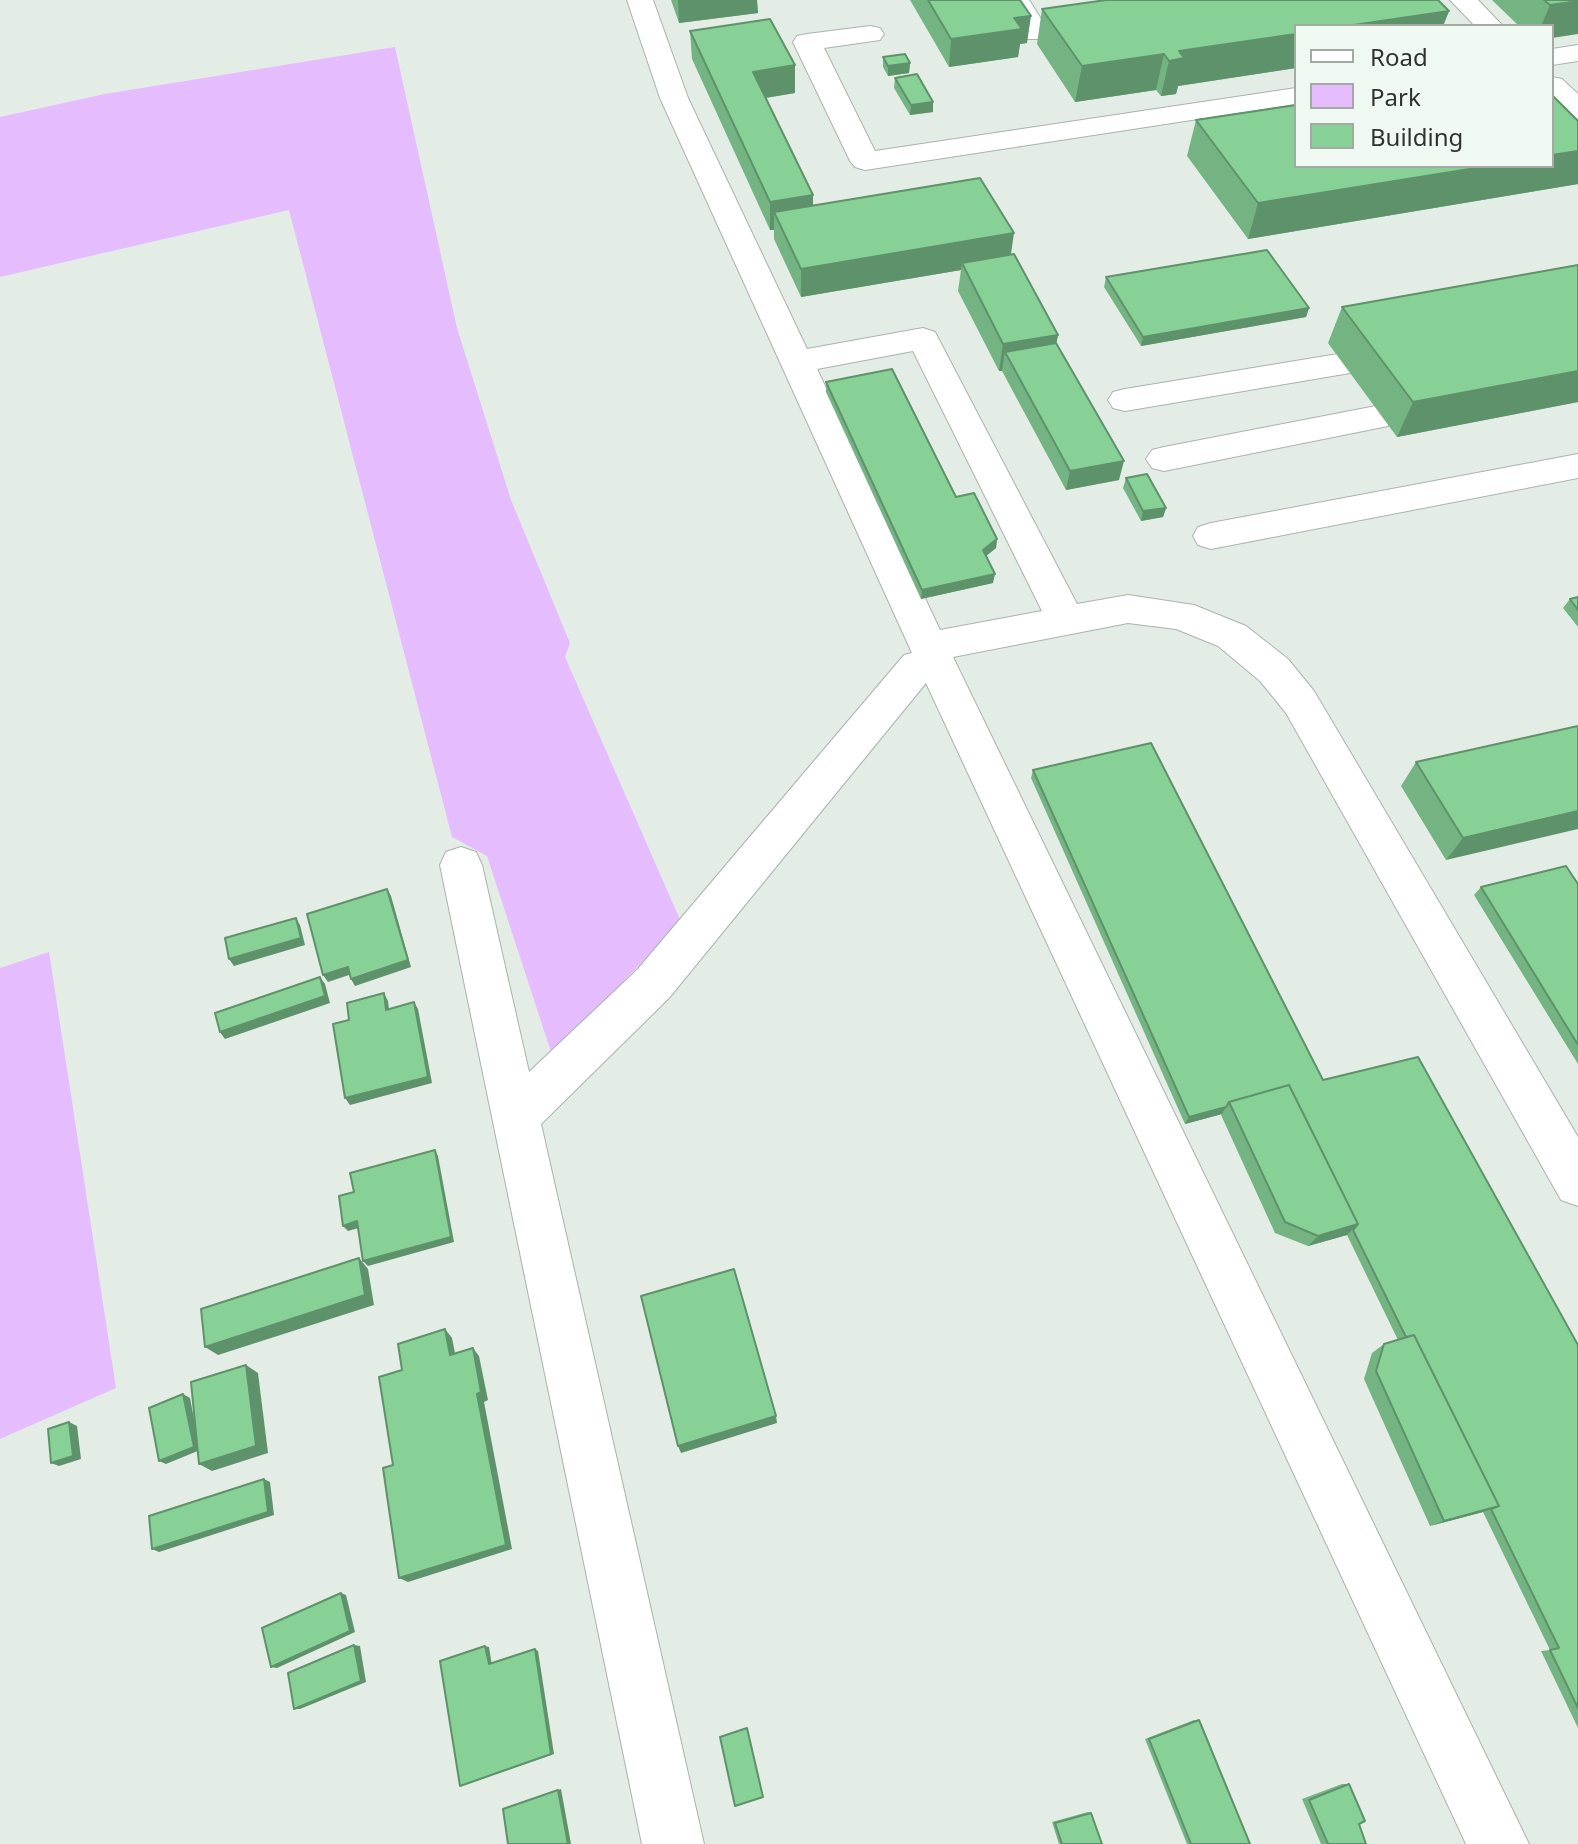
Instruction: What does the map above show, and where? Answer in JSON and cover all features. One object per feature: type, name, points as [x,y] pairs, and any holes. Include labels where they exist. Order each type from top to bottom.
[{"type":"street","points":[[640,0],[674,98],[932,653],[1498,1844]]},
{"type":"street","points":[[1016,0],[1036,33]]},
{"type":"street","points":[[1463,0],[1488,24]]},
{"type":"street","points":[[870,34],[807,42],[865,161],[1294,96]]},
{"type":"street","points":[[1554,57],[1578,53]]},
{"type":"street","points":[[1554,87],[1578,110]]},
{"type":"street","points":[[797,362],[923,339],[1066,620]]},
{"type":"street","points":[[1125,400],[1338,365]]},
{"type":"street","points":[[1164,459],[1376,418]]},
{"type":"street","points":[[1211,536],[1578,466]]},
{"type":"street","points":[[515,1117],[653,984],[775,841],[898,689],[932,653],[1066,620],[1128,609],[1181,615],[1232,636],[1274,670],[1300,702],[1578,1183]]},
{"type":"street","points":[[461,865],[673,1844]]},
{"type":"green space","points":[[395,47],[457,328],[511,500],[570,643],[565,657],[681,922],[552,1055],[487,856],[452,837],[289,210],[0,277],[0,117],[105,94]]},
{"type":"green space","points":[[49,952],[116,1388],[0,1439],[0,968]]},
{"type":"building","points":[[928,0],[1020,0],[1031,16],[1014,18],[1022,29],[951,39]]},
{"type":"building","points":[[1106,0],[1438,0],[1449,11],[1361,24],[1294,24],[1294,34],[1179,51],[1184,58],[1169,61],[1164,54],[1082,66],[1042,9]]},
{"type":"building","points":[[1544,0],[1578,0],[1578,1],[1550,5]]},
{"type":"building","points":[[770,19],[795,65],[753,72],[813,195],[770,202],[690,31]]},
{"type":"building","points":[[905,54],[910,63],[888,66],[883,57]]},
{"type":"building","points":[[917,74],[933,102],[911,105],[895,78]]},
{"type":"building","points":[[1554,97],[1578,121],[1578,151],[1554,155]]},
{"type":"building","points":[[1294,105],[1294,168],[1476,168],[1258,203],[1196,120]]},
{"type":"building","points":[[980,178],[1014,233],[801,269],[774,212]]},
{"type":"building","points":[[1267,250],[1309,308],[1143,337],[1106,277]]},
{"type":"building","points":[[1014,254],[1058,335],[1003,344],[962,263]]},
{"type":"building","points":[[1578,265],[1578,371],[1413,402],[1342,307]]},
{"type":"building","points":[[1056,343],[1124,461],[1070,471],[1005,352]]},
{"type":"building","points":[[892,369],[956,497],[974,493],[997,539],[983,550],[995,574],[922,590],[826,382]]},
{"type":"building","points":[[1147,474],[1166,508],[1143,511],[1126,478]]},
{"type":"building","points":[[1578,597],[1578,610],[1570,599]]},
{"type":"building","points":[[1578,726],[1578,811],[1463,838],[1416,762]]},
{"type":"building","points":[[1151,743],[1323,1080],[1418,1057],[1578,1345],[1578,1708],[1550,1650],[1559,1648],[1491,1509],[1499,1506],[1414,1335],[1406,1337],[1353,1230],[1358,1224],[1289,1085],[1189,1117],[1033,770]]},
{"type":"building","points":[[1566,866],[1578,884],[1578,1045],[1481,887]]},
{"type":"building","points":[[387,889],[408,960],[351,979],[348,967],[323,975],[307,914]]},
{"type":"building","points":[[296,918],[301,938],[229,959],[225,938]]},
{"type":"building","points":[[320,977],[325,996],[220,1032],[215,1013]]},
{"type":"building","points":[[384,993],[386,1010],[414,1002],[428,1077],[345,1098],[333,1024],[349,1020],[347,1003]]},
{"type":"building","points":[[1289,1085],[1358,1224],[1318,1236],[1285,1222],[1229,1102]]},
{"type":"building","points":[[435,1150],[451,1237],[363,1261],[357,1221],[343,1226],[339,1196],[354,1192],[350,1173]]},
{"type":"building","points":[[359,1258],[365,1295],[205,1347],[201,1309]]},
{"type":"building","points":[[734,1269],[776,1416],[678,1446],[641,1296]]},
{"type":"building","points":[[445,1329],[450,1355],[473,1348],[481,1392],[477,1394],[506,1545],[399,1578],[383,1468],[393,1465],[379,1377],[402,1370],[398,1344]]},
{"type":"building","points":[[1414,1335],[1499,1506],[1444,1521],[1376,1371],[1384,1344]]},
{"type":"building","points":[[246,1365],[256,1446],[199,1464],[191,1382]]},
{"type":"building","points":[[183,1394],[194,1447],[159,1461],[149,1408]]},
{"type":"building","points":[[69,1422],[73,1456],[51,1463],[48,1429]]},
{"type":"building","points":[[264,1479],[268,1512],[152,1549],[149,1516]]},
{"type":"building","points":[[341,1593],[350,1631],[271,1667],[262,1628]]},
{"type":"building","points":[[354,1645],[361,1681],[294,1709],[288,1673]]},
{"type":"building","points":[[485,1646],[489,1664],[535,1649],[551,1754],[460,1786],[440,1661]]},
{"type":"building","points":[[1199,1720],[1250,1844],[1191,1844],[1149,1739]]},
{"type":"building","points":[[747,1728],[763,1797],[735,1806],[720,1737]]},
{"type":"building","points":[[1349,1784],[1365,1821],[1359,1824],[1366,1844],[1328,1844],[1309,1800]]},
{"type":"building","points":[[558,1790],[568,1844],[508,1844],[503,1809]]},
{"type":"building","points":[[1091,1813],[1102,1844],[1062,1844],[1055,1823]]}]
